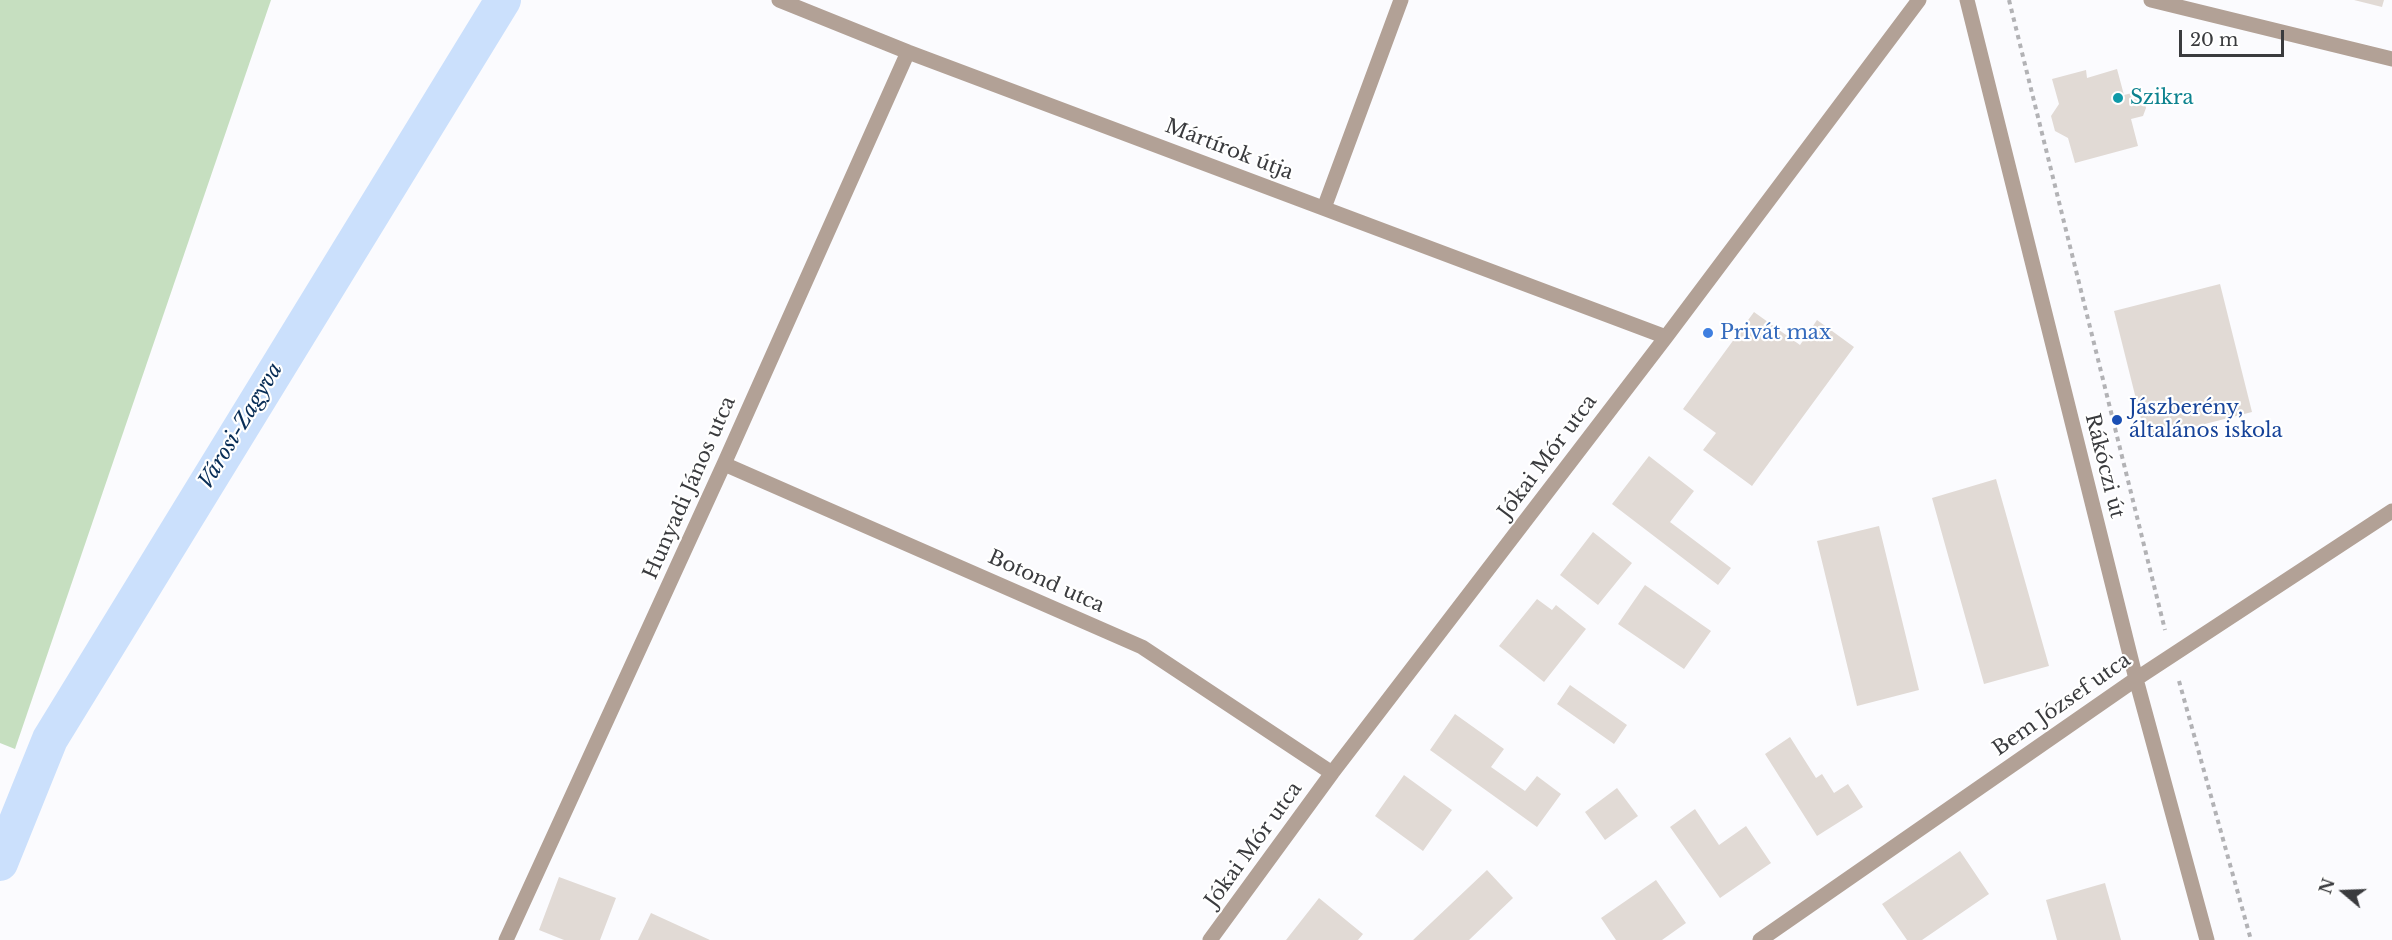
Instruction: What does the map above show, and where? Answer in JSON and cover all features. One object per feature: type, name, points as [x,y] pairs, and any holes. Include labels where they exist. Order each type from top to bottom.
[{"type":"street","name":"Mártírok útja","points":[[779,0],[908,52],[1666,336]]},
{"type":"street","points":[[1324,208],[1401,0]]},
{"type":"street","name":"Jókai Mór utca","points":[[1210,940],[1332,773],[1920,0]]},
{"type":"street","name":"Rákóczi út","points":[[1967,0],[2136,679],[2207,940]]},
{"type":"street","points":[[2151,0],[2392,59]]},
{"type":"street","name":"Hunyadi János utca","points":[[506,940],[724,464],[908,52]]},
{"type":"street","name":"Botond utca","points":[[724,464],[1143,647],[1332,773]]},
{"type":"street","name":"Bem József utca","points":[[1760,940],[2136,679],[2392,511]]},
{"type":"path","points":[[2009,0],[2171,656],[2251,940]]},
{"type":"green space","points":[[0,0],[271,0],[15,749],[0,743]]},
{"type":"building","points":[[2354,0],[2384,0],[2382,7]]},
{"type":"building","points":[[2117,69],[2124,95],[2136,92],[2143,96],[2146,108],[2143,116],[2131,119],[2138,146],[2075,163],[2068,138],[2055,131],[2051,116],[2059,104],[2052,79],[2086,70],[2087,78]]},
{"type":"building","points":[[2220,284],[2252,412],[2146,439],[2114,311]]},
{"type":"building","points":[[1754,312],[1800,345],[1817,320],[1854,347],[1752,486],[1703,450],[1716,433],[1683,409]]},
{"type":"building","points":[[1649,456],[1694,491],[1670,522],[1731,568],[1718,585],[1612,504]]},
{"type":"building","points":[[1996,479],[2049,666],[1984,684],[1932,498]]},
{"type":"building","points":[[1879,526],[1919,690],[1857,706],[1817,541]]},
{"type":"building","points":[[1593,532],[1632,563],[1598,605],[1560,575]]},
{"type":"building","points":[[1645,585],[1711,631],[1684,669],[1618,624]]},
{"type":"building","points":[[1537,599],[1552,610],[1556,605],[1586,629],[1544,682],[1499,646]]},
{"type":"building","points":[[1570,685],[1627,725],[1614,744],[1557,704]]},
{"type":"building","points":[[1455,714],[1504,749],[1491,767],[1525,791],[1537,776],[1561,794],[1537,827],[1430,750]]},
{"type":"building","points":[[1790,737],[1816,778],[1822,774],[1834,793],[1848,784],[1863,807],[1817,836],[1765,754]]},
{"type":"building","points":[[1404,775],[1452,810],[1423,851],[1375,816]]},
{"type":"building","points":[[1617,788],[1638,816],[1605,840],[1585,812]]},
{"type":"building","points":[[1695,809],[1719,845],[1746,826],[1771,863],[1720,898],[1670,827]]},
{"type":"building","points":[[1960,851],[1989,894],[1922,940],[1907,940],[1882,904]]},
{"type":"building","points":[[1487,870],[1513,898],[1469,940],[1413,940]]},
{"type":"building","points":[[559,877],[616,898],[600,940],[564,940],[539,930]]},
{"type":"building","points":[[1656,880],[1686,923],[1662,940],[1616,940],[1601,918]]},
{"type":"building","points":[[2105,883],[2121,940],[2057,940],[2046,900]]},
{"type":"building","points":[[1319,898],[1363,934],[1358,940],[1286,940]]},
{"type":"building","points":[[651,913],[710,940],[638,940]]},
{"type":"waterway","name":"Városi-Zagyva","points":[[0,863],[50,739],[503,0]]},
{"type":"place","name":"Szikra","points":[[2118,98]]},
{"type":"place","name":"Privát max","points":[[1708,333]]},
{"type":"place","name":"Jászberény, általános iskola","points":[[2117,420]]}]
